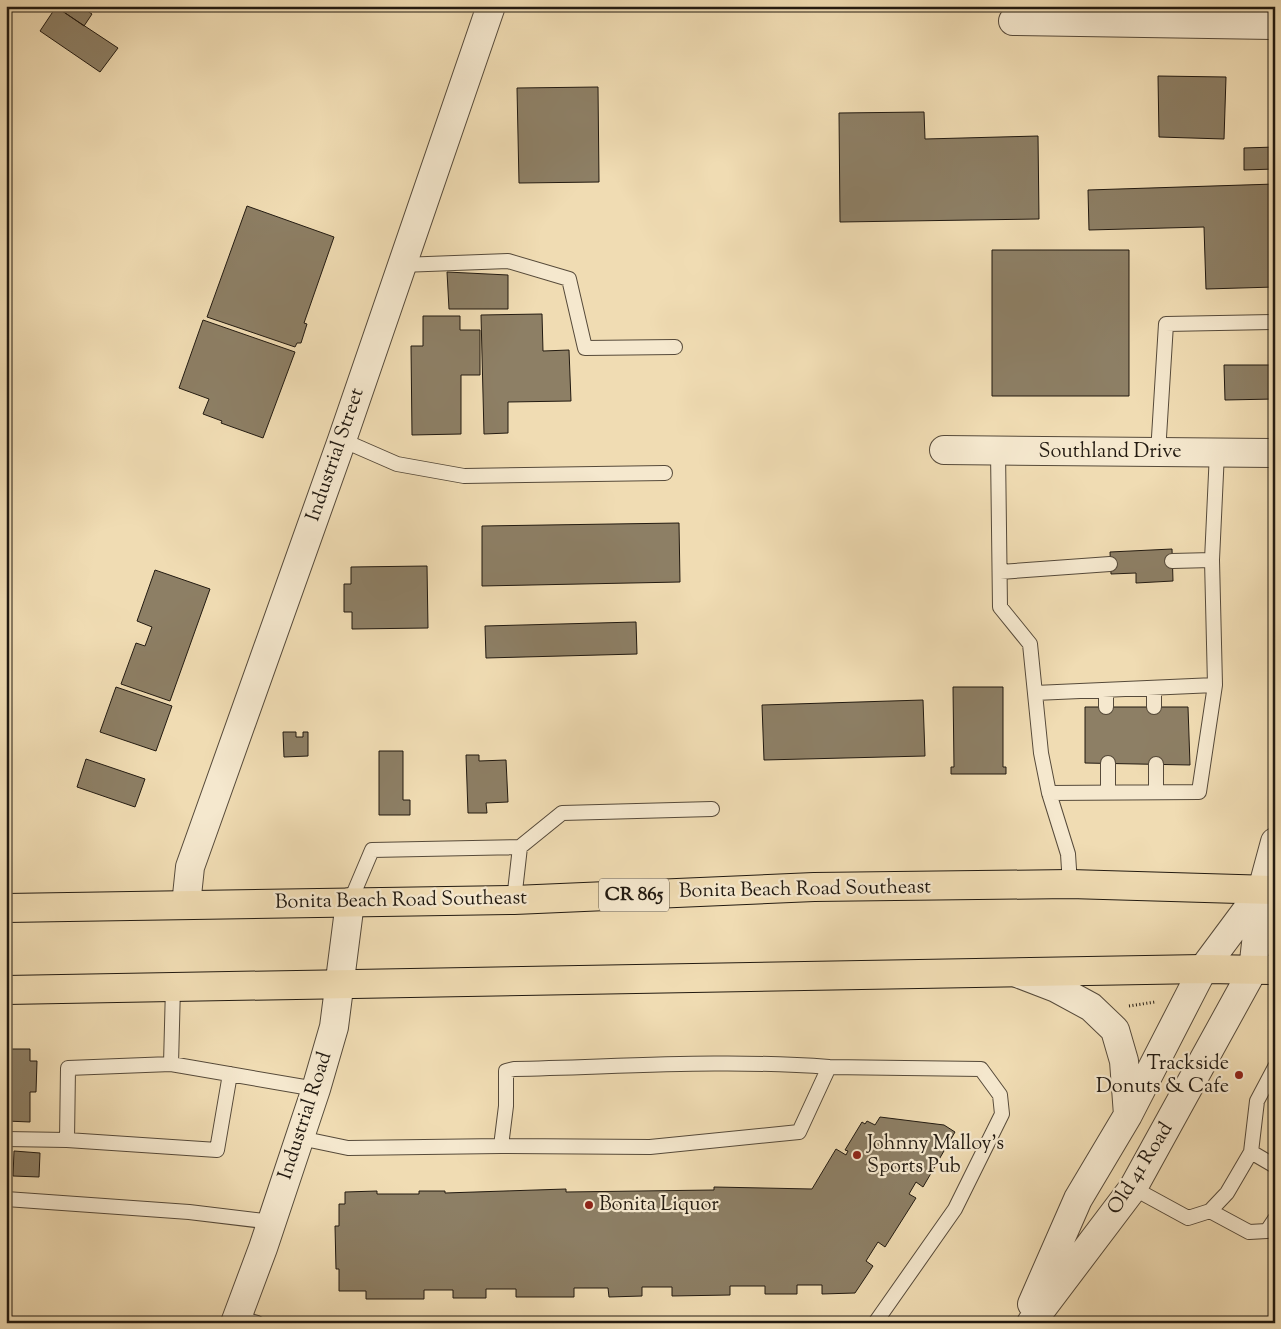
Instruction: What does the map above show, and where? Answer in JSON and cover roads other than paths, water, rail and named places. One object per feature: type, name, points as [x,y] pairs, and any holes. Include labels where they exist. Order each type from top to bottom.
[{"type":"main road","name":"Bonita Beach Road Southeast","points":[[6,908],[514,900],[814,887],[1070,884],[1268,890]]},
{"type":"main road","points":[[6,990],[1017,973],[1203,968],[1264,970]]},
{"type":"street","name":"Industrial Street","points":[[186,905],[190,867],[342,440],[492,6]]},
{"type":"street","points":[[1013,21],[1184,16],[1275,24]]},
{"type":"street","name":"Southland Drive","points":[[944,450],[1275,453]]},
{"type":"street","name":"Old 41 Road","points":[[1032,1323],[1133,1188],[1264,970],[1268,890],[1275,842]]},
{"type":"street","name":"Old 41 Road","points":[[1023,1323],[1078,1199],[1128,1116],[1203,968],[1268,890]]},
{"type":"street","name":"Industrial Road","points":[[243,1321],[272,1222],[316,1089],[334,1027],[350,902]]},
{"type":"street","points":[[1017,973],[1056,988],[1091,1007],[1114,1030],[1124,1061],[1128,1116]]},
{"type":"lane","points":[[401,265],[508,261],[569,279],[585,348],[675,347]]},
{"type":"lane","points":[[1158,453],[1166,324],[1275,322]]},
{"type":"lane","points":[[342,440],[396,464],[464,476],[665,473]]},
{"type":"lane","points":[[998,451],[1000,607],[1030,644],[1041,753],[1049,793],[1068,854],[1070,884]]},
{"type":"lane","points":[[1049,793],[1199,792],[1215,685],[1212,560],[1217,452]]},
{"type":"lane","points":[[1172,561],[1212,560]]},
{"type":"lane","points":[[1000,572],[1110,564]]},
{"type":"lane","points":[[1035,693],[1215,685]]},
{"type":"lane","points":[[1154,688],[1154,707]]},
{"type":"lane","points":[[1106,690],[1106,707]]},
{"type":"lane","points":[[1108,763],[1108,792]]},
{"type":"lane","points":[[1156,764],[1156,792]]},
{"type":"lane","points":[[350,902],[372,850],[520,847],[562,813],[712,809]]},
{"type":"lane","points":[[514,900],[520,847]]},
{"type":"lane","points":[[171,1064],[173,987]]},
{"type":"lane","points":[[67,1140],[68,1068],[171,1064],[316,1089]]},
{"type":"lane","points":[[501,1146],[506,1106],[506,1070],[660,1065],[800,1065],[981,1069],[1000,1095],[1002,1114],[954,1209],[875,1323]]},
{"type":"lane","points":[[300,1138],[348,1148],[650,1147],[800,1132],[829,1067]]},
{"type":"lane","points":[[1133,1188],[1188,1218],[1210,1211],[1227,1193],[1250,1152],[1257,1101],[1275,1067]]},
{"type":"lane","points":[[6,1139],[67,1140],[217,1150],[230,1074]]},
{"type":"lane","points":[[1250,1152],[1275,1166]]},
{"type":"lane","points":[[6,1199],[189,1212],[272,1222]]},
{"type":"lane","points":[[1210,1211],[1248,1232],[1267,1231],[1275,1219]]},
{"type":"place","name":"Trackside Donuts & Cafe","points":[[1239,1075]]},
{"type":"place","name":"Johnny Malloy's Sports Pub","points":[[857,1155]]},
{"type":"place","name":"Bonita Liquor","points":[[589,1205]]}]
